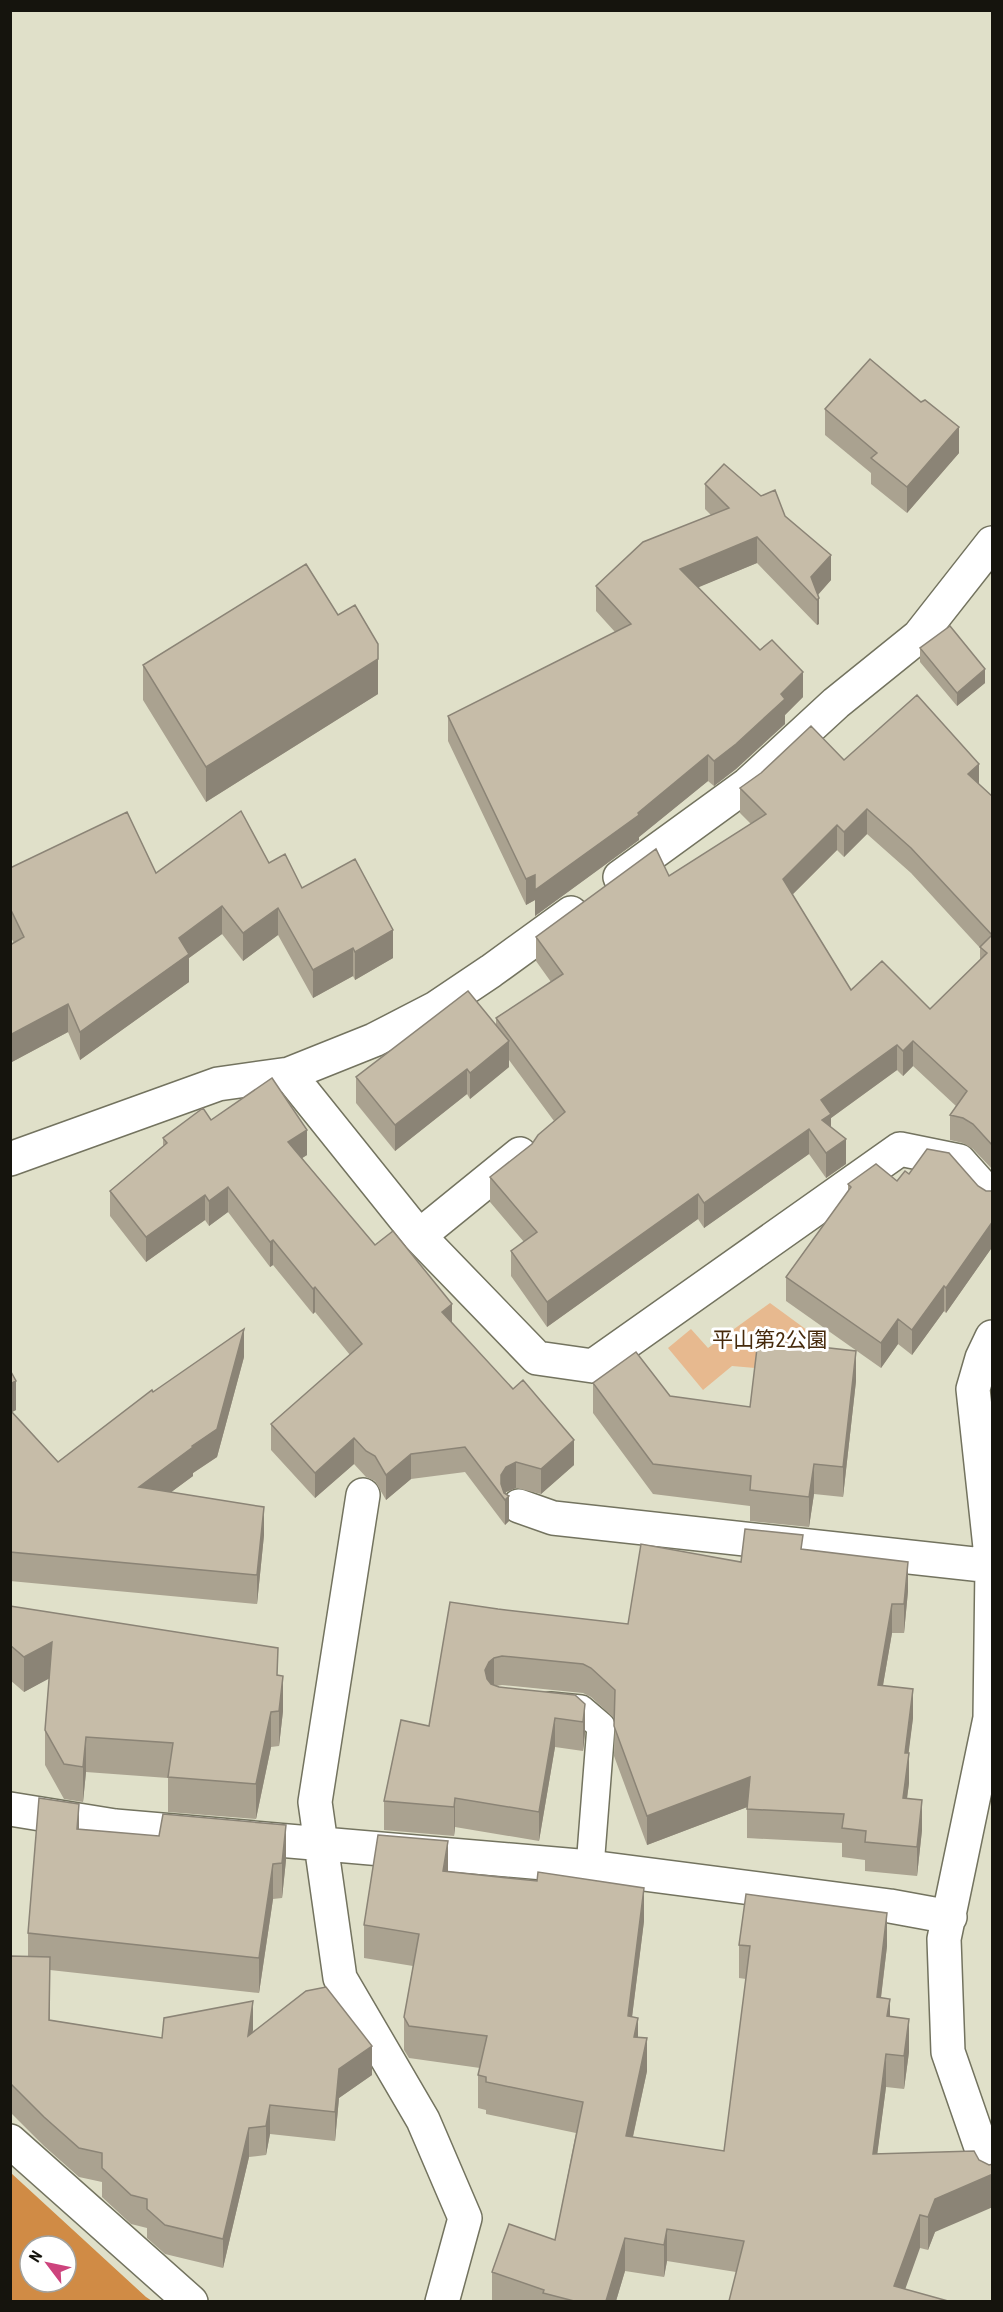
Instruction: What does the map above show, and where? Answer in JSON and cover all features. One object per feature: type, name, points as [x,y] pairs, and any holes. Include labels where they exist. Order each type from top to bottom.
[{"type":"street","points":[[10,1159],[218,1084],[289,1074],[374,1040],[436,1008],[491,971],[748,784],[836,703],[919,636],[993,543]]},
{"type":"street","points":[[289,1074],[419,1236],[537,1358],[593,1366],[900,1149],[960,1161],[993,1198]]},
{"type":"street","points":[[419,1236],[520,1154]]},
{"type":"street","points":[[993,1337],[982,1358],[973,1389],[992,1566],[991,1718],[944,1939],[948,2052],[993,2178]]},
{"type":"street","points":[[363,1496],[315,1802],[340,1978],[423,2120],[465,2218],[442,2301]]},
{"type":"street","points":[[519,1506],[553,1518],[992,1566]]},
{"type":"street","points":[[10,1809],[115,1826],[590,1867],[890,1906],[950,1917]]},
{"type":"street","points":[[10,2141],[191,2301]]},
{"type":"lane","points":[[524,1703],[581,1709],[601,1726],[590,1867]]},
{"type":"green space","name":"平山第2公園","points":[[770,1303],[826,1344],[822,1374],[732,1366],[703,1390],[668,1348],[691,1329],[708,1348]]},
{"type":"shaded area","points":[[11,2173],[77,2234],[18,2234],[18,2294],[78,2294],[78,2235],[152,2301],[11,2301]]},
{"type":"building","points":[[870,359],[921,402],[925,400],[959,427],[907,487],[871,458],[877,453],[825,409]]},
{"type":"building","points":[[724,464],[761,496],[775,490],[785,516],[831,555],[811,577],[819,598],[817,600],[757,537],[680,569],[760,650],[772,640],[803,672],[781,694],[785,699],[736,744],[714,761],[708,755],[638,813],[639,815],[535,890],[535,875],[526,879],[448,716],[631,624],[596,586],[643,542],[729,508],[705,484]]},
{"type":"building","points":[[306,564],[338,615],[355,605],[378,644],[378,659],[206,767],[143,665]]},
{"type":"building","points":[[950,626],[985,669],[957,693],[920,648]]},
{"type":"building","points":[[917,695],[979,764],[968,774],[993,797],[993,1146],[973,1124],[963,1118],[950,1115],[967,1091],[913,1041],[903,1051],[897,1045],[821,1100],[831,1114],[822,1120],[846,1139],[826,1153],[809,1129],[704,1203],[698,1194],[547,1302],[511,1251],[537,1232],[490,1177],[532,1144],[538,1135],[565,1112],[496,1018],[563,974],[536,937],[656,849],[669,876],[766,814],[740,788],[761,773],[811,726],[844,760]],"holes":[[[867,809],[911,848],[992,935],[980,947],[987,953],[930,1009],[882,961],[851,990],[783,879],[837,825],[844,832]]]},
{"type":"building","points":[[241,811],[269,863],[285,854],[302,888],[355,859],[393,930],[355,952],[353,948],[313,970],[278,908],[243,933],[222,906],[179,938],[189,954],[80,1032],[68,1004],[10,1035],[10,945],[24,937],[10,908],[10,868],[127,812],[156,873]]},
{"type":"building","points":[[468,991],[509,1041],[470,1073],[467,1069],[395,1125],[356,1077]]},
{"type":"building","points":[[272,1078],[307,1130],[288,1142],[375,1245],[393,1231],[452,1304],[442,1312],[513,1389],[523,1380],[574,1440],[541,1469],[516,1462],[506,1467],[501,1475],[504,1493],[509,1496],[505,1500],[465,1447],[411,1454],[386,1475],[375,1456],[366,1451],[354,1438],[315,1473],[271,1424],[362,1344],[273,1240],[270,1242],[228,1187],[209,1201],[205,1195],[146,1237],[110,1191],[167,1143],[163,1138],[203,1108],[211,1120]]},
{"type":"building","points":[[927,1149],[949,1153],[978,1186],[986,1191],[993,1191],[993,1221],[946,1288],[944,1286],[912,1330],[898,1319],[881,1343],[786,1277],[851,1187],[848,1184],[876,1164],[897,1181],[905,1171],[909,1174]]},
{"type":"building","points":[[244,1329],[217,1429],[139,1487],[264,1507],[257,1575],[10,1552],[10,1410],[58,1462],[152,1390],[153,1392]]},
{"type":"building","points":[[758,1340],[856,1351],[843,1467],[814,1464],[809,1497],[750,1490],[751,1476],[653,1464],[593,1383],[636,1352],[670,1396],[750,1407]]},
{"type":"building","points":[[10,1370],[16,1381],[10,1384]]},
{"type":"building","points":[[745,1529],[803,1535],[801,1549],[908,1562],[904,1604],[892,1604],[878,1685],[913,1689],[905,1753],[909,1753],[903,1798],[922,1800],[917,1847],[865,1842],[866,1831],[842,1828],[844,1814],[747,1809],[750,1777],[647,1816],[614,1726],[615,1690],[591,1668],[583,1664],[502,1656],[489,1662],[485,1670],[491,1684],[499,1687],[575,1695],[585,1704],[583,1722],[555,1718],[539,1812],[455,1798],[454,1807],[384,1801],[401,1720],[429,1726],[450,1602],[628,1624],[641,1544],[741,1562]]},
{"type":"building","points":[[10,1606],[278,1648],[277,1675],[283,1676],[279,1711],[271,1712],[256,1784],[168,1777],[173,1743],[86,1737],[83,1767],[64,1764],[45,1730],[52,1642],[24,1657],[10,1645]]},
{"type":"building","points":[[39,1798],[79,1804],[77,1829],[159,1836],[163,1814],[286,1825],[282,1863],[273,1864],[259,1958],[28,1933]]},
{"type":"building","points":[[378,1835],[448,1841],[443,1871],[537,1881],[538,1872],[644,1888],[628,2016],[638,2018],[634,2037],[647,2038],[626,2136],[724,2151],[750,1946],[739,1945],[746,1894],[887,1913],[877,1997],[890,1999],[887,2016],[909,2019],[904,2056],[886,2054],[873,2154],[974,2151],[979,2160],[989,2165],[993,2164],[993,2174],[935,2199],[928,2217],[920,2215],[894,2286],[948,2301],[729,2301],[744,2241],[667,2229],[664,2245],[625,2238],[606,2301],[574,2301],[543,2293],[544,2290],[492,2272],[509,2224],[555,2240],[583,2102],[486,2082],[486,2077],[478,2075],[487,2036],[409,2026],[404,2017],[419,1934],[364,1925]]},
{"type":"building","points":[[10,1956],[50,1957],[49,2020],[162,2038],[164,2018],[253,2001],[248,2036],[306,1991],[326,1987],[372,2046],[339,2069],[335,2112],[270,2105],[266,2126],[249,2128],[223,2239],[165,2225],[147,2209],[147,2199],[131,2195],[102,2168],[102,2153],[79,2148],[10,2083]]}]
